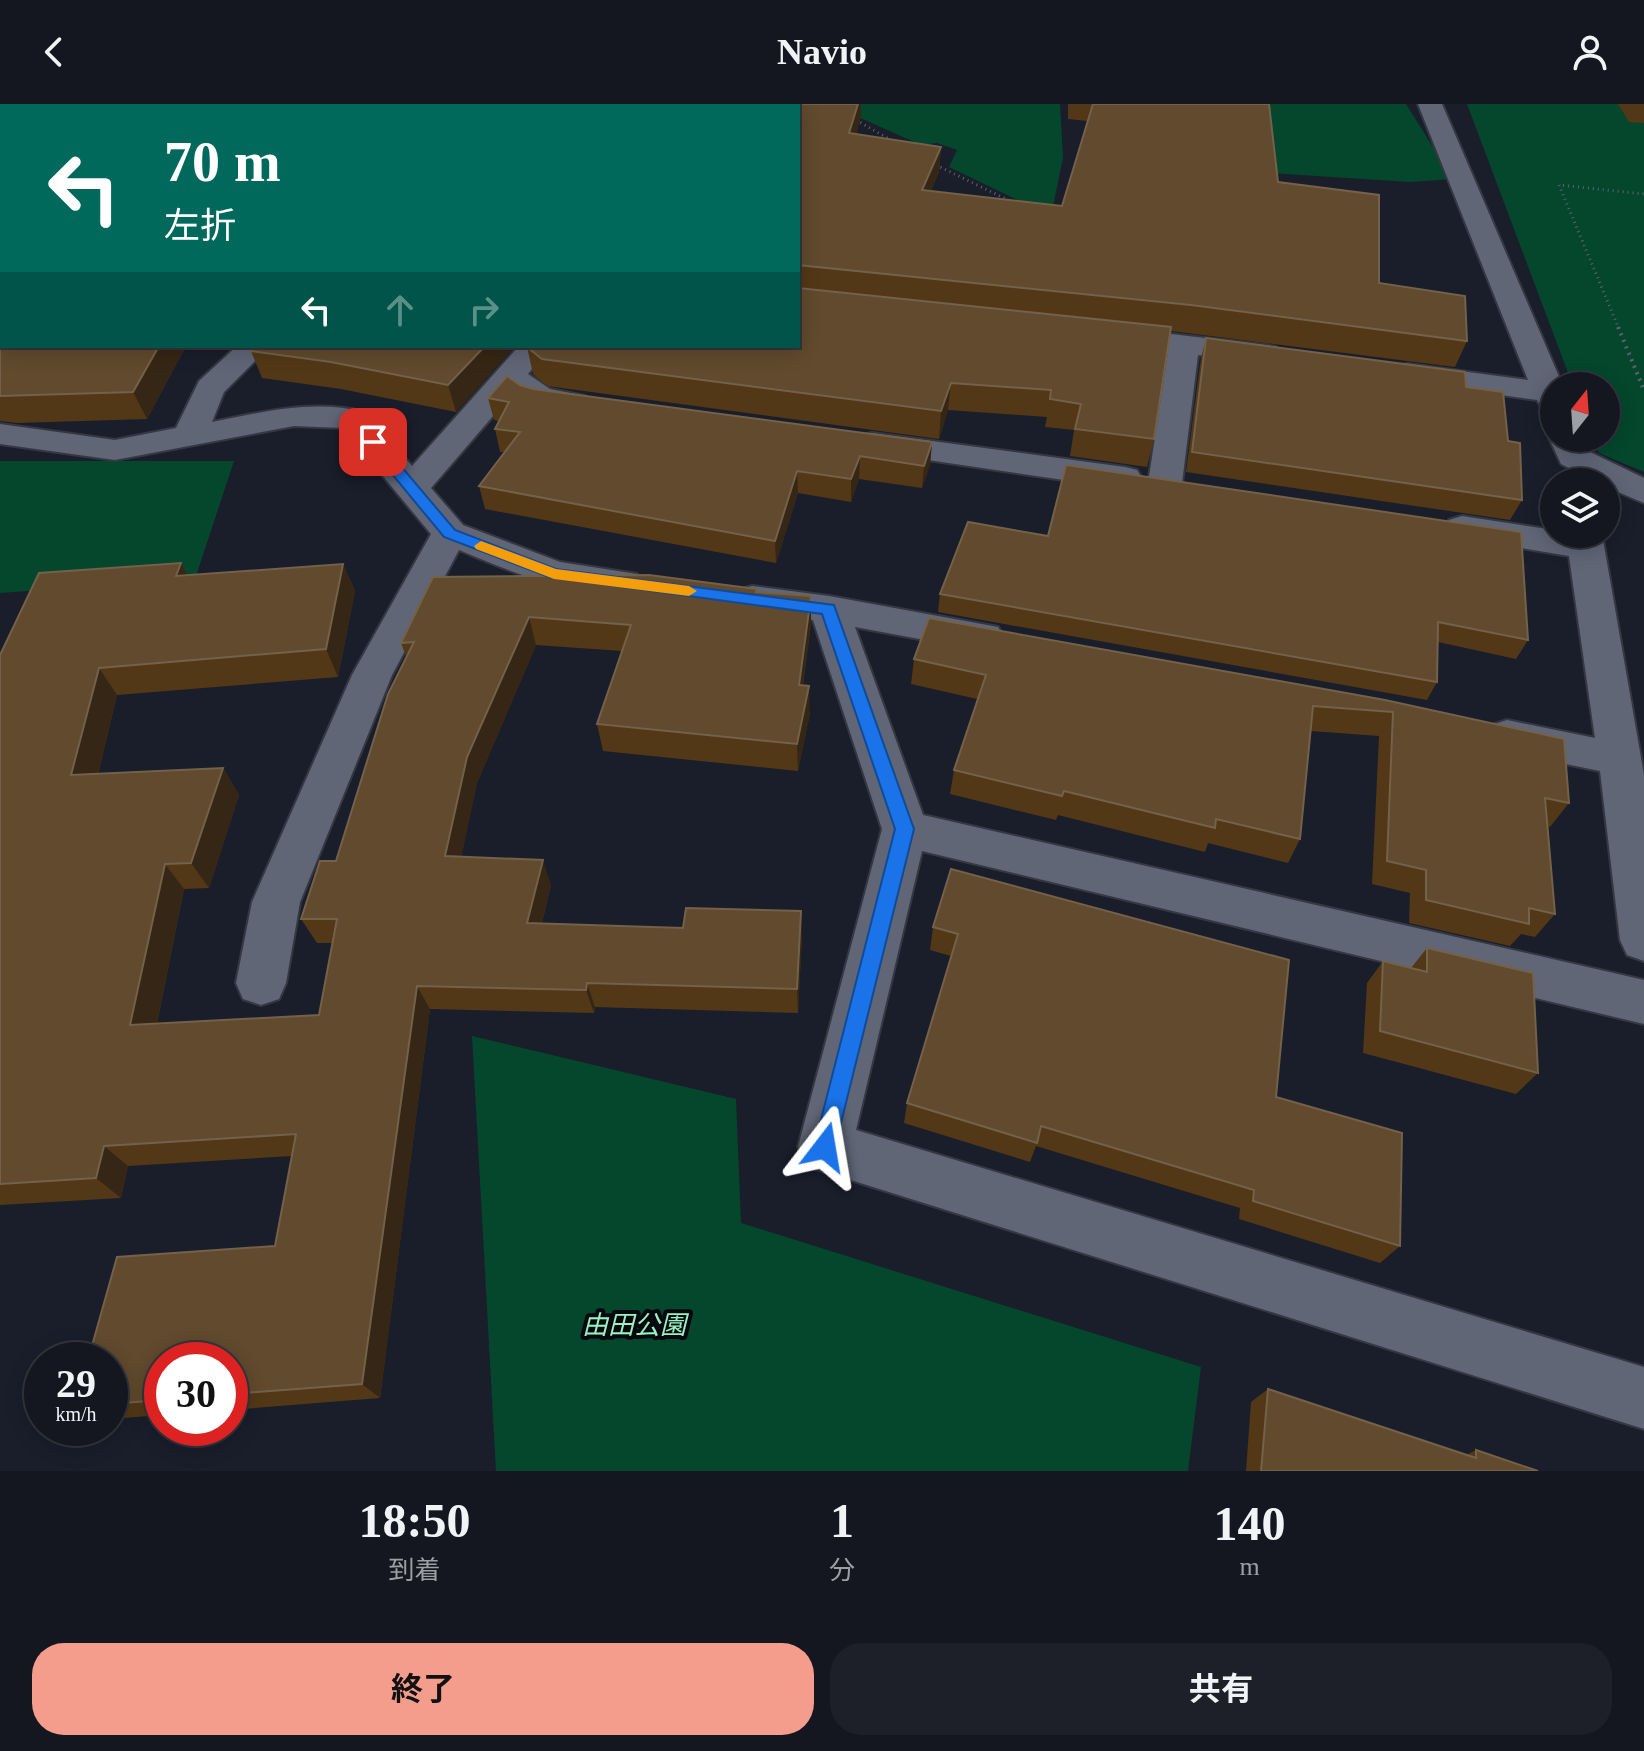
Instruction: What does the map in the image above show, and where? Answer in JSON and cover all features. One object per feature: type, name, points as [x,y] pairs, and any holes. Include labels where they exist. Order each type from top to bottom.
[{"type":"street","points":[[1430,104],[1542,372]]},
{"type":"street","points":[[1076,332],[1291,358]]},
{"type":"street","points":[[836,438],[1180,486],[1184,344]]},
{"type":"street","points":[[189,437],[210,388],[253,348]]},
{"type":"street","points":[[412,488],[534,348]]},
{"type":"street","points":[[1383,370],[1540,395]]},
{"type":"street","points":[[512,374],[527,392],[538,398]]},
{"type":"street","points":[[472,419],[515,400],[538,398],[601,406]]},
{"type":"street","points":[[0,434],[115,450],[294,416],[353,419],[450,533],[554,574],[661,587]]},
{"type":"street","points":[[1572,459],[1644,492]]},
{"type":"street","points":[[1430,523],[1540,535]]},
{"type":"street","points":[[261,983],[276,902],[372,675],[450,533]]},
{"type":"street","points":[[1586,548],[1620,759],[1644,940]]},
{"type":"street","points":[[722,595],[829,609],[1015,643]]},
{"type":"street","points":[[829,609],[905,829],[825,1147],[1644,1398]]},
{"type":"street","points":[[1465,727],[1620,759]]},
{"type":"street","points":[[905,829],[1644,1002]]},
{"type":"path","points":[[844,113],[907,149]]},
{"type":"path","points":[[933,163],[1015,204]]},
{"type":"path","points":[[1644,194],[1559,185],[1644,390]]},
{"type":"green space","points":[[829,104],[1060,104],[1063,158],[1051,216],[949,167],[957,150],[937,143],[921,145]]},
{"type":"green space","points":[[1266,104],[1406,104],[1453,179],[1410,182],[1270,173]]},
{"type":"green space","points":[[1467,104],[1644,104],[1644,472],[1599,452],[1620,452],[1620,372],[1568,372]]},
{"type":"green space","points":[[0,461],[234,461],[195,579],[0,593]]},
{"type":"green space","name":"由田公園","points":[[472,1036],[736,1099],[741,1223],[1201,1367],[1188,1471],[496,1471]]},
{"type":"building","points":[[800,104],[858,104],[849,133],[941,147],[922,190],[1062,206],[1093,104],[1269,104],[1278,182],[1379,195],[1379,283],[1465,296],[1467,341],[1191,305],[800,265]]},
{"type":"building","points":[[800,288],[1171,327],[1154,439],[1075,429],[1081,404],[1050,399],[1051,390],[951,383],[941,411],[542,359],[528,348],[800,348]]},
{"type":"building","points":[[1206,338],[1465,372],[1466,387],[1503,392],[1508,441],[1520,443],[1522,500],[1192,452]]},
{"type":"building","points":[[0,348],[158,348],[133,392],[0,396]]},
{"type":"building","points":[[254,348],[483,348],[448,385],[331,362],[251,351]]},
{"type":"building","points":[[507,376],[533,389],[932,442],[924,466],[860,456],[851,479],[797,471],[775,541],[479,486],[520,432],[495,429],[509,402],[488,398]]},
{"type":"building","points":[[1066,465],[1521,532],[1528,640],[1438,622],[1437,682],[940,594],[968,522],[1048,536]]},
{"type":"building","points":[[181,563],[176,576],[343,564],[326,649],[99,668],[71,775],[223,768],[191,863],[165,864],[130,1025],[319,1015],[337,919],[301,919],[320,861],[336,861],[388,694],[414,642],[401,643],[433,577],[649,575],[757,589],[756,592],[811,596],[799,685],[809,686],[797,744],[597,724],[631,625],[529,617],[467,757],[445,856],[543,860],[527,923],[683,928],[686,908],[801,911],[797,989],[587,983],[586,990],[417,986],[362,1384],[248,1393],[248,1342],[144,1342],[144,1401],[128,1403],[128,1342],[93,1342],[117,1257],[275,1246],[296,1134],[104,1146],[96,1178],[0,1184],[0,655],[39,573]]},
{"type":"building","points":[[929,618],[1385,700],[1564,739],[1569,803],[1545,798],[1555,914],[1529,908],[1529,924],[1426,900],[1426,870],[1387,861],[1393,712],[1313,706],[1300,839],[1216,819],[1215,828],[1064,791],[1062,796],[954,770],[986,675],[914,659]]},
{"type":"building","points":[[951,869],[1289,960],[1276,1097],[1402,1133],[1400,1246],[1253,1201],[1254,1190],[1041,1126],[1037,1143],[907,1103],[958,934],[933,927]]},
{"type":"building","points":[[1427,948],[1533,973],[1538,1073],[1380,1031],[1383,961],[1427,972]]},
{"type":"building","points":[[1268,1389],[1476,1458],[1476,1450],[1538,1471],[1261,1471]]},
{"type":"slow traffic","points":[[481,546],[554,574],[689,591]]},
{"type":"route","points":[[373,442],[450,533],[554,574],[829,609],[905,829],[825,1147]]}]
